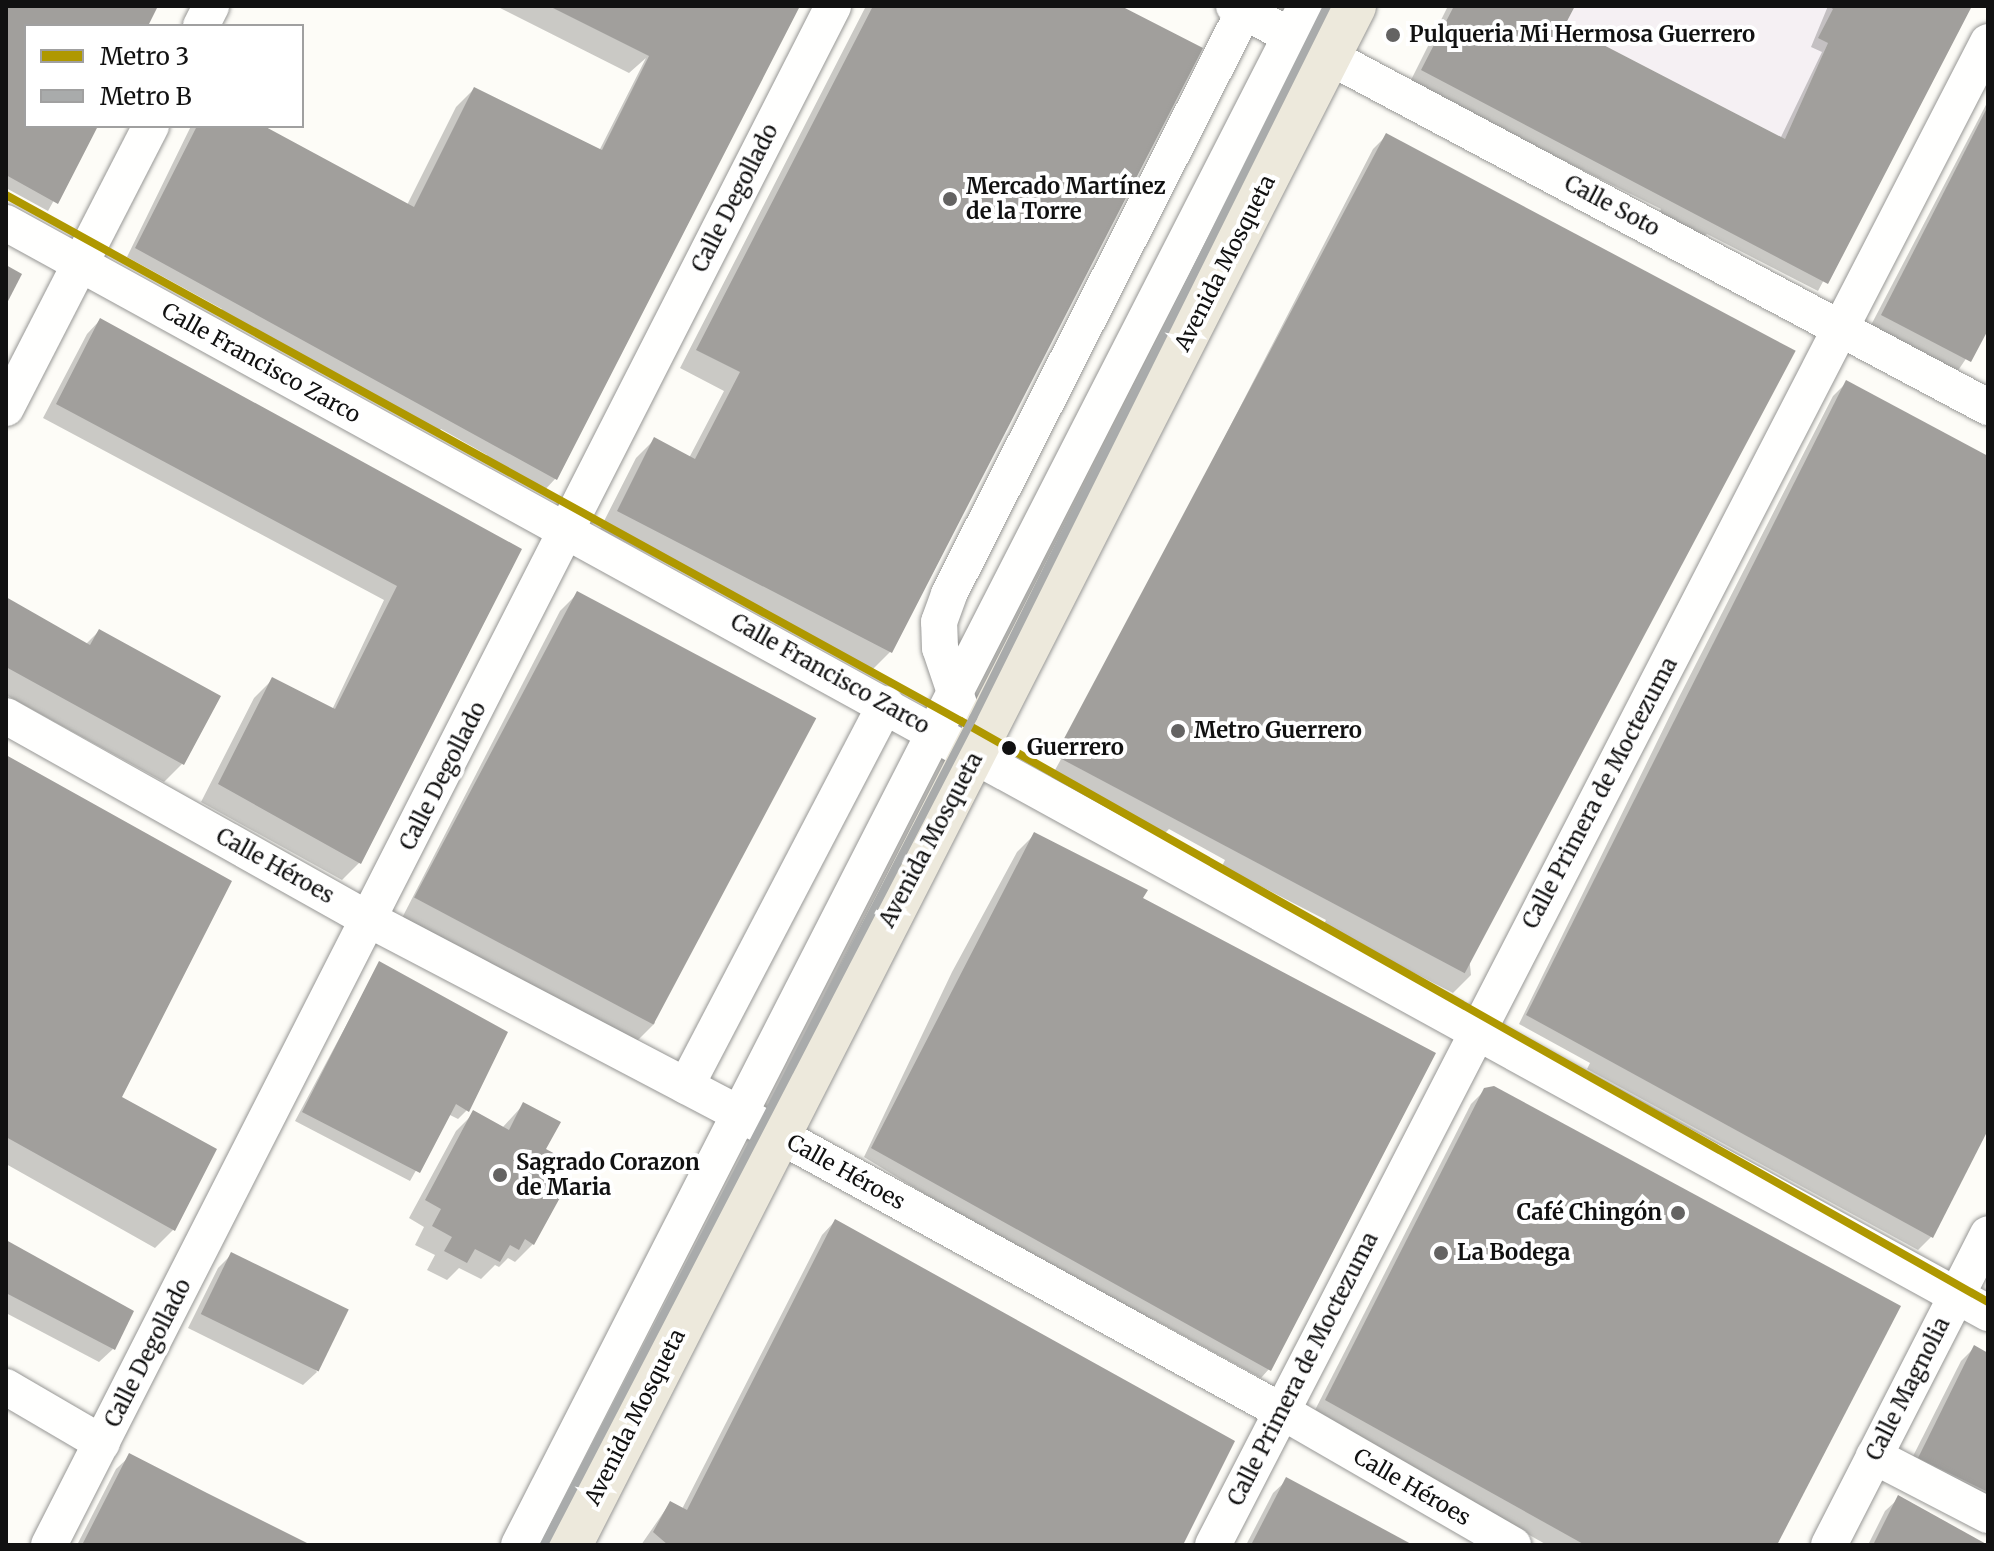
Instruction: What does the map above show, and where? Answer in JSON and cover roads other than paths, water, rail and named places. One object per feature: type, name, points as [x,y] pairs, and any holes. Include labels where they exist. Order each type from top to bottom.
[{"type":"main road","name":"Avenida Mosqueta","points":[[570,1545],[777,1134],[976,754],[1354,6]]},
{"type":"street","points":[[202,24],[211,6]]},
{"type":"street","name":"Calle Degollado","points":[[49,1545],[833,6]]},
{"type":"street","points":[[976,754],[940,648],[939,622],[949,594],[1239,9]]},
{"type":"street","name":"Calle Soto","points":[[1239,9],[1298,21],[1329,56],[1988,407]]},
{"type":"street","points":[[519,1545],[1298,21]]},
{"type":"street","name":"Calle Primera de Moctezuma","points":[[1213,1545],[1477,1029],[1843,329],[1988,42]]},
{"type":"street","points":[[6,408],[150,128]]},
{"type":"street","name":"Calle Francisco Zarco","points":[[6,223],[936,731],[1988,1313]]},
{"type":"street","points":[[686,1086],[886,704]]},
{"type":"street","name":"Calle Héroes","points":[[6,716],[370,920],[777,1134],[1281,1411],[1513,1545]]},
{"type":"street","name":"Calle Magnolia","points":[[1829,1545],[1988,1234]]},
{"type":"street","points":[[6,1387],[102,1443]]},
{"type":"street","points":[[1874,1456],[1988,1515]]},
{"type":"metro line","name":"B","points":[[544,1545],[973,718],[1327,6]]},
{"type":"metro line","name":"3","points":[[6,195],[961,721],[1988,1302]]},
{"type":"place","name":"Pulqueria Mi Hermosa Guerrero","points":[[1393,35]]},
{"type":"place","name":"Mercado Martínez de la Torre","points":[[950,199]]},
{"type":"place","name":"Metro Guerrero","points":[[1178,731]]},
{"type":"place","name":"Guerrero","points":[[1009,748]]},
{"type":"place","name":"Sagrado Corazon de Maria","points":[[500,1175]]},
{"type":"place","name":"Café Chingón","points":[[1678,1213]]},
{"type":"place","name":"La Bodega","points":[[1441,1253]]}]
